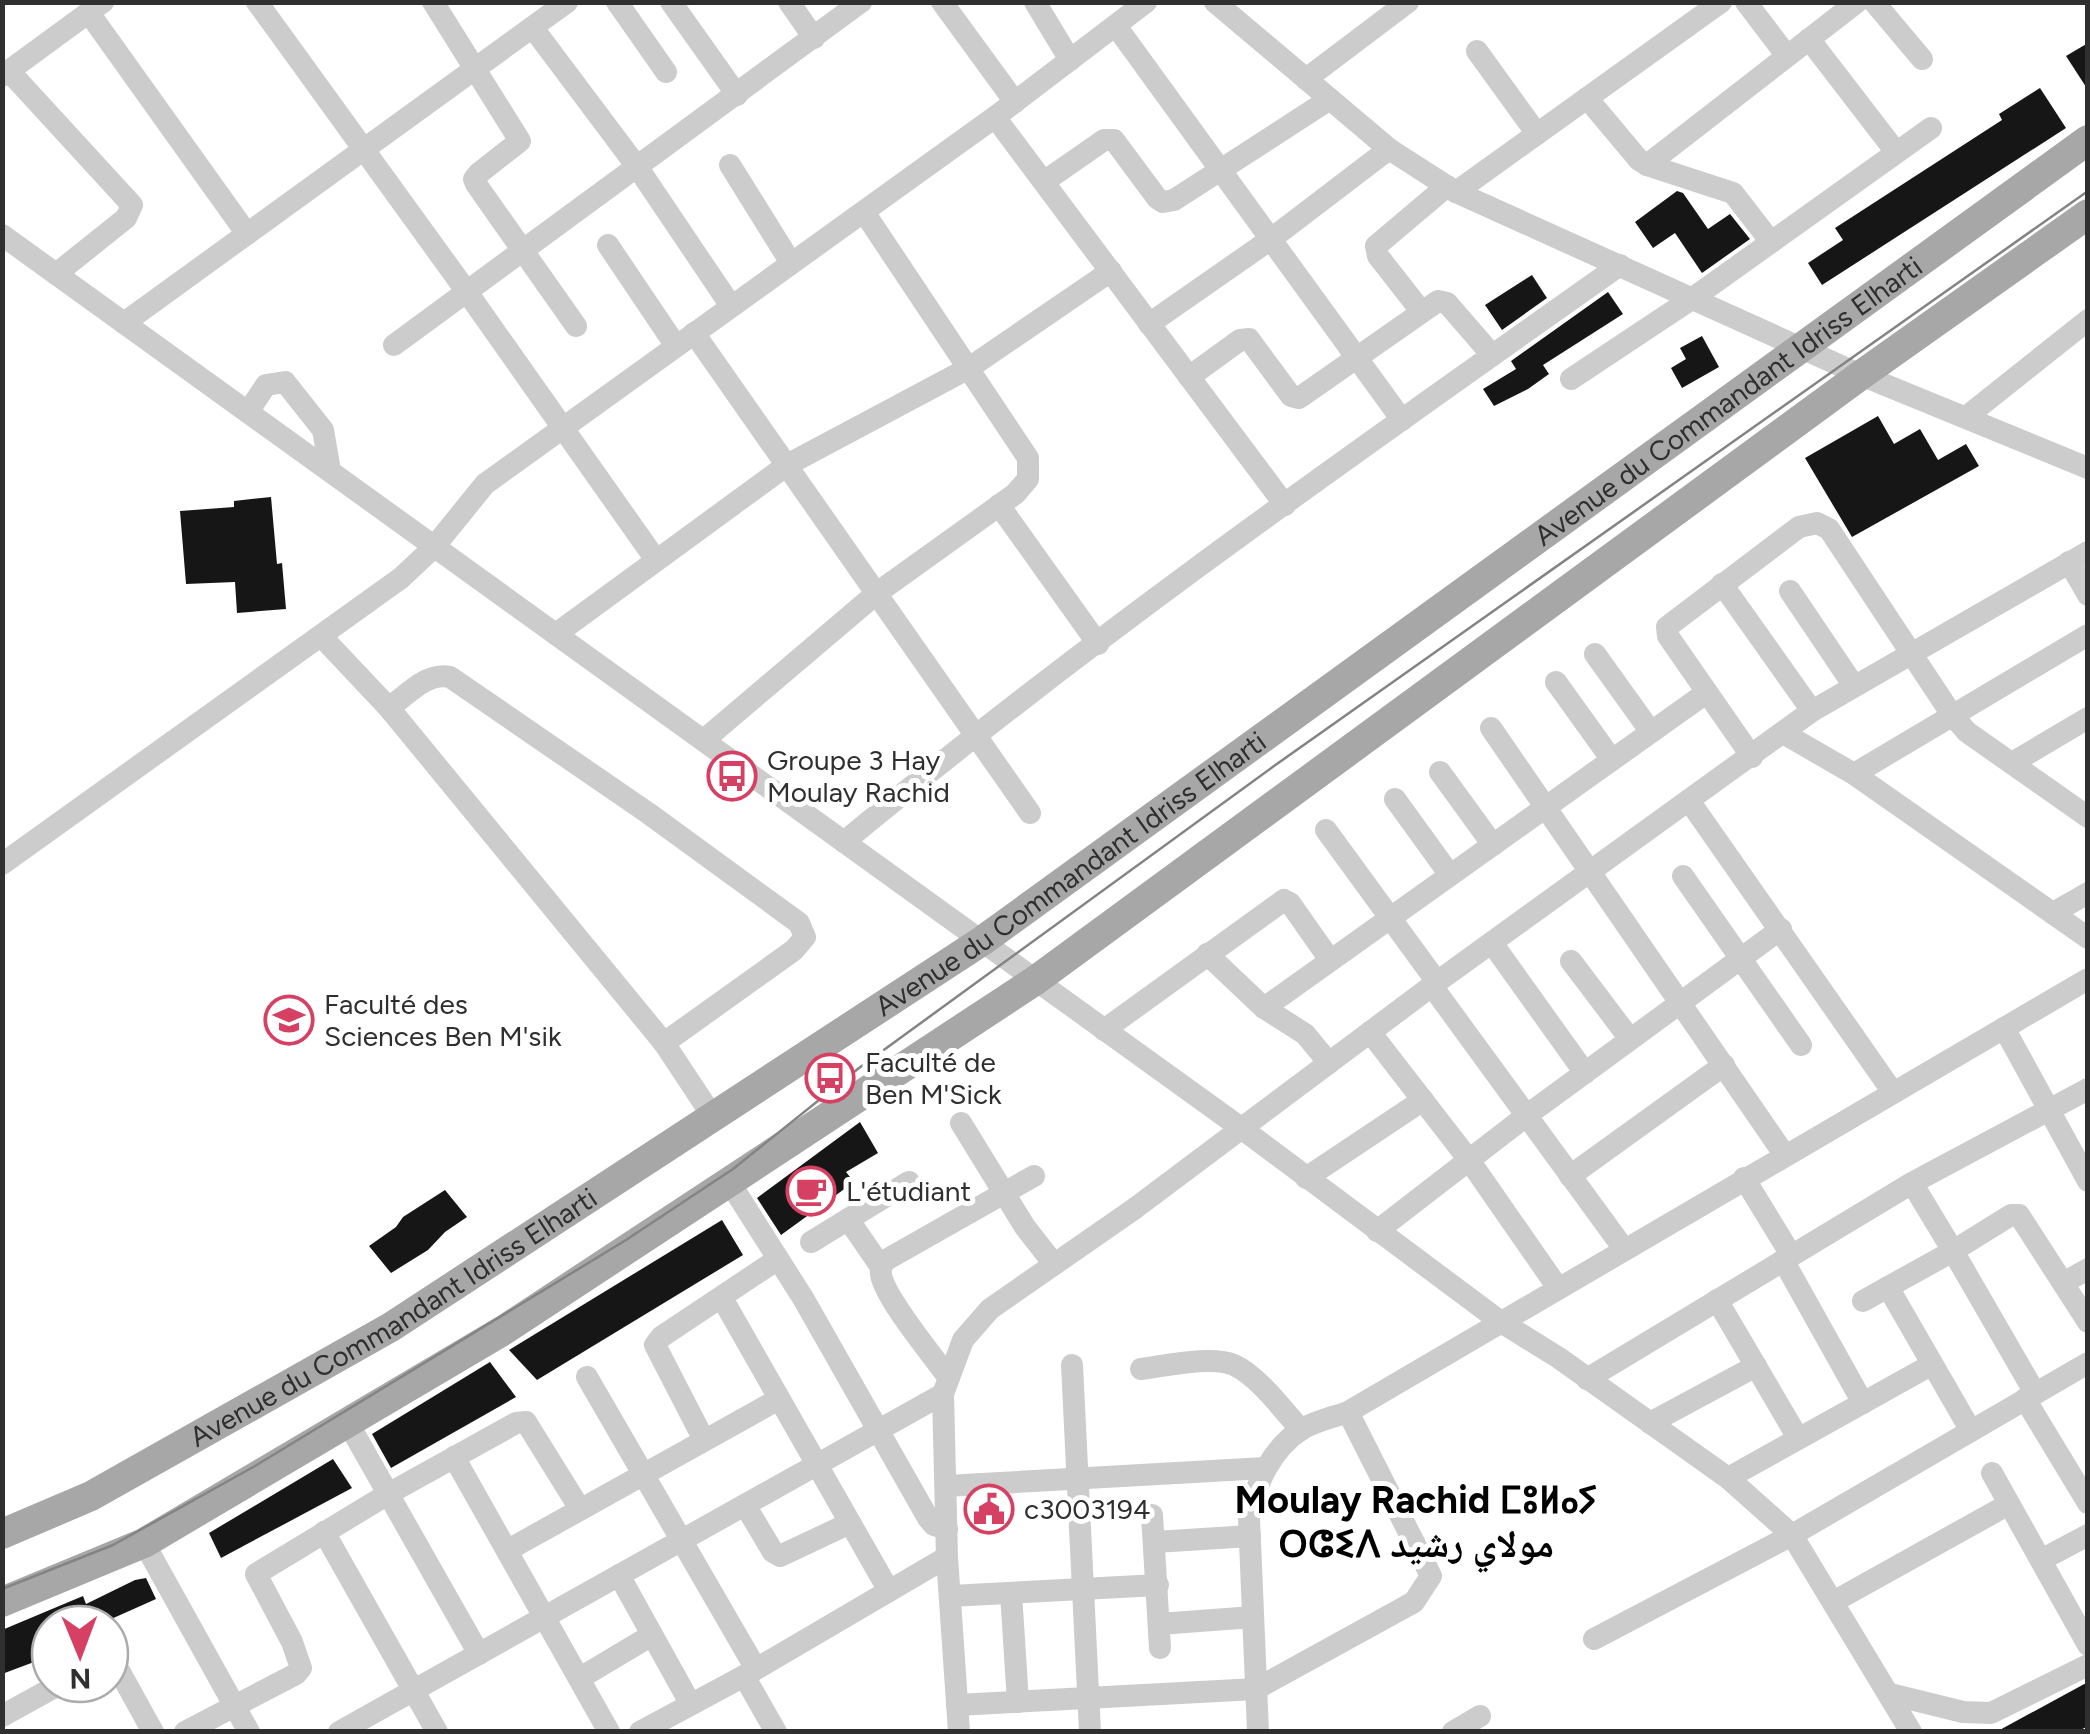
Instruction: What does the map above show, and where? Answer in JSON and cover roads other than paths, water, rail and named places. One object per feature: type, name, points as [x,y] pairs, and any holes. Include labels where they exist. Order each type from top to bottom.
[{"type":"main road","name":"Avenue du Commandant Idriss Elharti","points":[[2,1534],[92,1496],[391,1327],[982,941],[2088,140]]},
{"type":"main road","name":"Avenue du Commandant Idriss Elharti","points":[[2,1602],[144,1544],[504,1330],[1036,980],[1860,375],[2088,214]]},
{"type":"street","points":[[257,2],[656,560]]},
{"type":"street","points":[[433,2],[520,142],[474,179],[576,326]]},
{"type":"street","points":[[124,323],[568,2]]},
{"type":"street","points":[[617,2],[666,72]]},
{"type":"street","points":[[671,2],[737,95]]},
{"type":"street","points":[[789,2],[814,38]]},
{"type":"street","points":[[394,345],[861,2]]},
{"type":"street","points":[[942,2],[1015,102]]},
{"type":"street","points":[[1035,2],[1070,60]]},
{"type":"street","points":[[2,864],[402,578],[434,547],[485,484],[995,117],[1146,2]]},
{"type":"street","points":[[1215,2],[1389,149],[1452,189],[1860,375],[2087,467]]},
{"type":"street","points":[[1306,78],[1382,10],[1408,2]]},
{"type":"street","points":[[1421,311],[1378,256],[1376,246],[1721,2]]},
{"type":"street","points":[[1746,2],[1787,56]]},
{"type":"street","points":[[1647,166],[1857,2]]},
{"type":"street","points":[[1874,2],[1922,59]]},
{"type":"street","points":[[56,274],[126,218],[132,204],[6,73],[96,8],[247,234]]},
{"type":"street","points":[[1116,26],[1402,420]]},
{"type":"street","points":[[533,28],[638,168],[732,306]]},
{"type":"street","points":[[1809,38],[1896,152]]},
{"type":"street","points":[[1477,51],[1538,134]]},
{"type":"street","points":[[1587,98],[1647,166],[1733,193],[1771,242]]},
{"type":"street","points":[[1045,181],[1104,140],[1114,140],[1157,198],[1164,202],[1174,200],[1330,99]]},
{"type":"street","points":[[995,117],[1285,505]]},
{"type":"street","points":[[1572,378],[1693,298],[1930,128]]},
{"type":"street","points":[[1149,324],[1389,149]]},
{"type":"street","points":[[730,165],[791,262]]},
{"type":"street","points":[[704,740],[877,592],[999,506],[1028,479],[1028,458],[864,212]]},
{"type":"street","points":[[2,235],[1241,1128],[1501,1322],[1728,1478],[1792,1535],[1911,1732]]},
{"type":"street","points":[[608,245],[787,464],[1030,812]]},
{"type":"street","points":[[844,842],[974,734],[1402,420],[1620,266]]},
{"type":"street","points":[[556,634],[787,464],[969,368],[1111,271]]},
{"type":"street","points":[[1189,377],[1240,340],[1249,339],[1291,396],[1299,398],[1438,301],[1447,303],[1492,356]]},
{"type":"street","points":[[1966,418],[2088,320]]},
{"type":"street","points":[[248,412],[266,385],[285,382],[323,430],[330,471]]},
{"type":"street","points":[[999,506],[1098,644]]},
{"type":"street","points":[[1752,757],[1668,636],[1667,627],[1799,527],[1808,523],[1825,525],[1952,716],[1967,732],[2084,810]]},
{"type":"street","points":[[958,1732],[948,1557],[945,1386],[963,1340],[990,1309],[1812,711],[2078,557],[2088,595]]},
{"type":"street","points":[[1722,584],[1812,711]]},
{"type":"street","points":[[1790,591],[1854,686]]},
{"type":"street","points":[[1854,774],[2088,634]]},
{"type":"street","points":[[322,636],[390,708],[664,1043],[713,1117]]},
{"type":"street","points":[[1596,654],[1651,732]]},
{"type":"street","points":[[390,708],[429,678],[440,674],[450,677],[648,813],[798,923],[805,938],[794,950],[664,1043]]},
{"type":"street","points":[[1556,682],[1612,760]]},
{"type":"street","points":[[1264,1008],[1706,692]]},
{"type":"street","points":[[2012,763],[2088,718]]},
{"type":"street","points":[[1490,728],[1784,1154]]},
{"type":"street","points":[[1783,733],[1854,774],[2088,938]]},
{"type":"street","points":[[1440,772],[1493,845]]},
{"type":"street","points":[[1395,798],[1450,875]]},
{"type":"street","points":[[1690,802],[1892,1091]]},
{"type":"street","points":[[1326,830],[1624,1250]]},
{"type":"street","points":[[1683,876],[1801,1045]]},
{"type":"street","points":[[2052,913],[2088,893]]},
{"type":"street","points":[[1104,1030],[1284,900],[1330,960]]},
{"type":"street","points":[[1377,1232],[1526,1116],[1781,929]]},
{"type":"street","points":[[1492,944],[1585,1072]]},
{"type":"street","points":[[1207,954],[1264,1008],[1305,1034],[1329,1063]]},
{"type":"street","points":[[1571,961],[1630,1039]]},
{"type":"street","points":[[1258,1732],[1250,1536],[1253,1496],[1265,1468],[1301,1430],[1348,1412],[2088,979]]},
{"type":"street","points":[[2004,1028],[2046,1111],[2088,1181]]},
{"type":"street","points":[[1370,1032],[1469,1160],[1558,1288]]},
{"type":"street","points":[[1570,1176],[1724,1065]]},
{"type":"street","points":[[1587,1379],[1912,1183],[2088,1089]]},
{"type":"street","points":[[1306,1178],[1422,1100]]},
{"type":"street","points":[[961,1123],[1024,1228],[1054,1264]]},
{"type":"street","points":[[881,1267],[886,1260],[1034,1176]]},
{"type":"street","points":[[1744,1178],[1862,1403]]},
{"type":"street","points":[[811,1242],[908,1182]]},
{"type":"street","points":[[730,1183],[928,1518],[934,1525],[947,1529]]},
{"type":"street","points":[[1912,1183],[1953,1251],[2088,1503]]},
{"type":"street","points":[[1863,1300],[2011,1216],[2020,1215],[2088,1322]]},
{"type":"street","points":[[848,1219],[881,1267],[889,1294],[945,1386]]},
{"type":"street","points":[[704,1440],[655,1344],[778,1259]]},
{"type":"street","points":[[2064,1283],[2088,1268]]},
{"type":"street","points":[[1888,1287],[1971,1431]]},
{"type":"street","points":[[722,1298],[889,1591]]},
{"type":"street","points":[[1717,1300],[1798,1438]]},
{"type":"street","points":[[1141,1369],[1216,1361],[1233,1364],[1248,1374],[1301,1430]]},
{"type":"street","points":[[1594,1639],[1792,1535],[2088,1363]]},
{"type":"street","points":[[1072,1365],[1090,1732]]},
{"type":"street","points":[[1728,1478],[1932,1365]]},
{"type":"street","points":[[1650,1423],[1756,1366]]},
{"type":"street","points":[[587,1377],[684,1539],[776,1732]]},
{"type":"street","points":[[339,1731],[878,1430],[945,1386]]},
{"type":"street","points":[[508,1550],[779,1399]]},
{"type":"street","points":[[958,1704],[1256,1689],[1414,1602],[1430,1576],[1348,1412]]},
{"type":"street","points":[[348,1422],[479,1654]]},
{"type":"street","points":[[185,1732],[296,1674],[300,1668],[301,1661],[256,1574],[388,1494],[526,1422],[580,1509]]},
{"type":"street","points":[[454,1457],[608,1732]]},
{"type":"street","points":[[946,1486],[1265,1468]]},
{"type":"street","points":[[1992,1474],[2088,1645]]},
{"type":"street","points":[[1833,1602],[2009,1504]]},
{"type":"street","points":[[745,1505],[773,1552],[780,1556],[850,1523]]},
{"type":"street","points":[[1152,1515],[1160,1648]]},
{"type":"street","points":[[324,1532],[437,1732]]},
{"type":"street","points":[[2041,1560],[2088,1535]]},
{"type":"street","points":[[1154,1542],[1250,1536]]},
{"type":"street","points":[[144,1544],[249,1732]]},
{"type":"street","points":[[640,1732],[948,1557]]},
{"type":"street","points":[[619,1575],[652,1635],[685,1706],[692,1732]]},
{"type":"street","points":[[950,1596],[1158,1585]]},
{"type":"street","points":[[1011,1593],[1018,1702]]},
{"type":"street","points":[[1159,1624],[1253,1617]]},
{"type":"street","points":[[580,1678],[652,1635]]},
{"type":"street","points":[[1890,1694],[1963,1712],[1991,1713],[2088,1666]]},
{"type":"street","points":[[130,1695],[146,1730]]},
{"type":"street","points":[[2,1716],[30,1701]]},
{"type":"street","points":[[1452,1732],[1480,1716]]},
{"type":"tram line","points":[[2,1589],[113,1545],[255,1466],[626,1240],[733,1169],[859,1068],[1274,766],[2088,191]]},
{"type":"place","name":"Groupe 3 Hay Moulay Rachid","points":[[732,776]]},
{"type":"place","name":"Faculté des Sciences Ben M'sik","points":[[289,1020]]},
{"type":"place","name":"Faculté de Ben M'Sick","points":[[830,1078]]},
{"type":"place","name":"L'étudiant","points":[[811,1191]]},
{"type":"place","name":"c3003194","points":[[989,1509]]},
{"type":"district","name":"Moulay Rachid ⵎⵓⵍⴰⵢ ⵔⵛⵉⴷ مولاي رشيد","points":[[1416,1522]]}]
